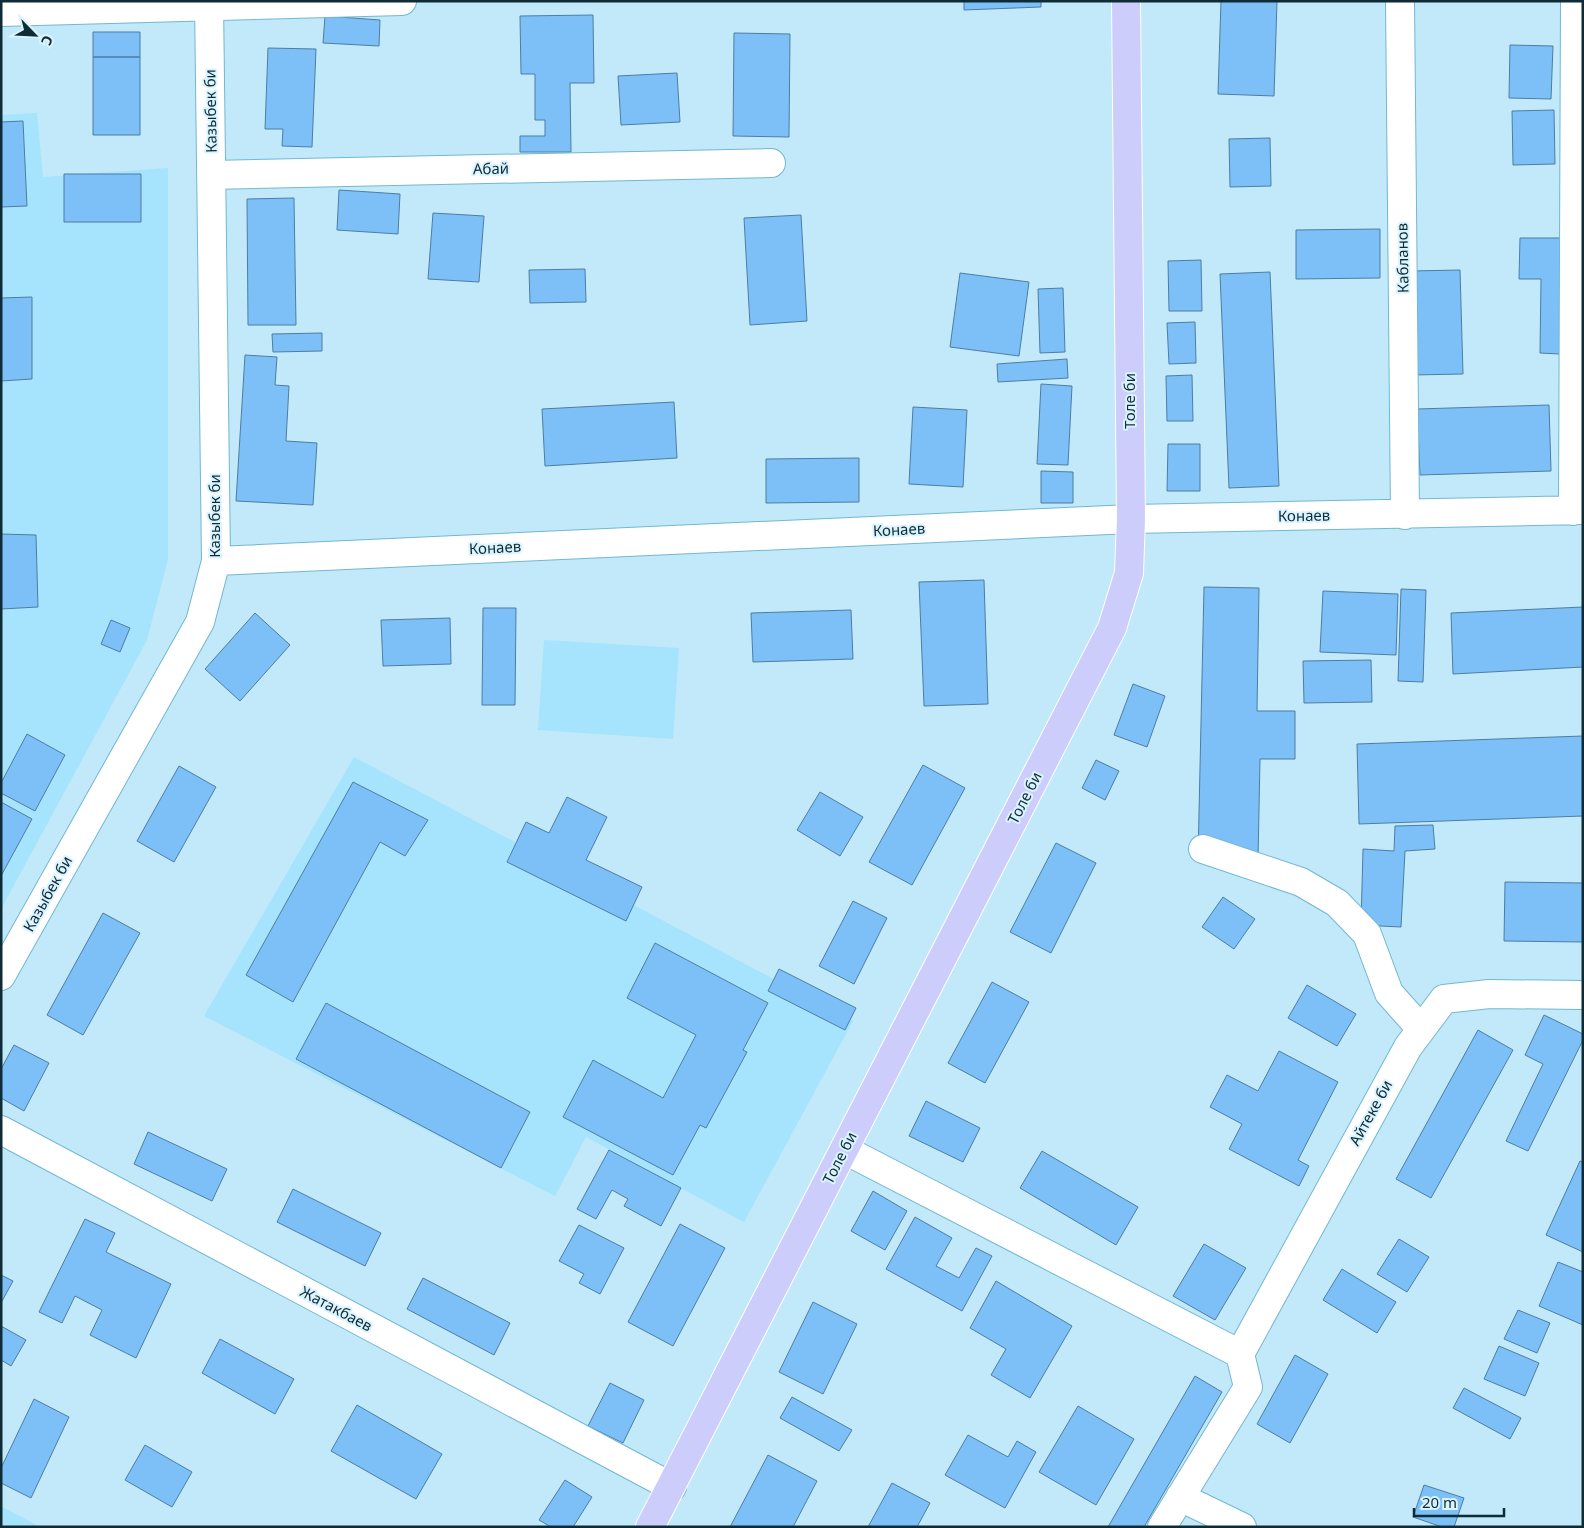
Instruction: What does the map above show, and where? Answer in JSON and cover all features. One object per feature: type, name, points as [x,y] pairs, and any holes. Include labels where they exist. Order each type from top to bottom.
[{"type":"main road","name":"Толе би","points":[[650,1527],[1112,628],[1129,573],[1131,519],[1126,1]]},
{"type":"street","points":[[1,12],[209,4],[402,1]]},
{"type":"street","name":"Кабланов","points":[[1400,1],[1406,515]]},
{"type":"street","points":[[1575,1],[1578,510]]},
{"type":"street","name":"Казыбек би","points":[[1,976],[200,622],[216,561],[209,4]]},
{"type":"street","name":"Абай","points":[[211,176],[771,163]]},
{"type":"street","name":"Конаев","points":[[216,561],[1131,519],[1406,515],[1578,510]]},
{"type":"street","points":[[1203,850],[1301,882],[1337,903],[1367,934],[1389,993],[1421,1029]]},
{"type":"street","name":"Айтеке би","points":[[1240,1354],[1403,1055],[1444,1000],[1489,994],[1583,995]]},
{"type":"street","name":"Жатакбаев","points":[[1,1130],[672,1487]]},
{"type":"street","points":[[845,1150],[1240,1354],[1248,1387],[1162,1527]]},
{"type":"street","points":[[1180,1497],[1242,1527]]},
{"type":"shaded area","points":[[37,113],[43,177],[168,168],[168,559],[147,640],[1,909],[1,115]]},
{"type":"shaded area","points":[[544,640],[679,648],[673,739],[538,730]]},
{"type":"shaded area","points":[[354,757],[853,1021],[744,1222],[586,1137],[555,1196],[204,1016]]},
{"type":"shaded area","points":[[1,1506],[40,1527],[1,1527]]},
{"type":"building","points":[[964,1],[1041,1],[1041,7],[964,10]]},
{"type":"building","points":[[1221,1],[1277,1],[1274,96],[1218,94]]},
{"type":"building","points":[[593,15],[594,83],[570,83],[571,152],[520,152],[520,136],[545,136],[545,120],[535,120],[535,74],[521,74],[520,16]]},
{"type":"building","points":[[325,16],[380,20],[379,46],[323,43]]},
{"type":"building","points":[[93,32],[140,32],[140,57],[93,57]]},
{"type":"building","points":[[734,33],[790,34],[789,137],[733,136]]},
{"type":"building","points":[[1510,45],[1553,46],[1551,99],[1509,98]]},
{"type":"building","points":[[268,48],[316,49],[312,147],[282,146],[283,129],[265,129]]},
{"type":"building","points":[[93,57],[140,57],[140,135],[93,135]]},
{"type":"building","points":[[677,73],[680,122],[621,125],[618,76]]},
{"type":"building","points":[[1554,110],[1555,164],[1513,165],[1512,111]]},
{"type":"building","points":[[23,121],[27,206],[1,207],[1,122]]},
{"type":"building","points":[[1270,138],[1271,186],[1230,187],[1229,139]]},
{"type":"building","points":[[64,174],[141,174],[141,222],[64,222]]},
{"type":"building","points":[[339,190],[400,194],[398,234],[337,230]]},
{"type":"building","points":[[294,198],[296,325],[248,325],[247,199]]},
{"type":"building","points":[[433,213],[484,216],[479,282],[428,279]]},
{"type":"building","points":[[801,215],[807,321],[750,325],[744,218]]},
{"type":"building","points":[[1380,229],[1380,278],[1296,279],[1296,230]]},
{"type":"building","points":[[1520,238],[1561,238],[1560,354],[1540,353],[1541,279],[1519,279]]},
{"type":"building","points":[[1201,260],[1202,311],[1169,311],[1168,261]]},
{"type":"building","points":[[585,269],[586,302],[530,303],[529,270]]},
{"type":"building","points":[[1460,270],[1463,374],[1413,375],[1411,271]]},
{"type":"building","points":[[1270,272],[1279,486],[1229,488],[1220,274]]},
{"type":"building","points":[[960,273],[1029,282],[1019,356],[950,347]]},
{"type":"building","points":[[1063,288],[1065,352],[1040,353],[1038,289]]},
{"type":"building","points":[[32,297],[32,379],[1,381],[1,298]]},
{"type":"building","points":[[1195,322],[1196,363],[1169,364],[1167,323]]},
{"type":"building","points":[[322,333],[322,351],[273,352],[272,334]]},
{"type":"building","points":[[245,355],[277,357],[275,385],[289,386],[286,441],[317,443],[313,505],[236,501]]},
{"type":"building","points":[[1067,359],[1068,378],[998,382],[997,364]]},
{"type":"building","points":[[1192,375],[1193,421],[1167,421],[1166,376]]},
{"type":"building","points":[[1041,384],[1072,386],[1068,465],[1037,464]]},
{"type":"building","points":[[674,402],[677,458],[545,466],[542,409]]},
{"type":"building","points":[[1549,405],[1551,471],[1420,475],[1417,409]]},
{"type":"building","points":[[913,407],[967,410],[963,487],[909,484]]},
{"type":"building","points":[[1168,444],[1200,444],[1200,491],[1167,491]]},
{"type":"building","points":[[859,458],[859,502],[766,503],[766,459]]},
{"type":"building","points":[[1041,471],[1073,472],[1073,503],[1041,503]]},
{"type":"building","points":[[1,534],[36,535],[38,607],[1,609]]},
{"type":"building","points":[[984,580],[988,704],[924,706],[919,582]]},
{"type":"building","points":[[1204,587],[1259,588],[1257,711],[1295,711],[1295,759],[1260,759],[1258,860],[1198,859]]},
{"type":"building","points":[[1401,589],[1426,590],[1423,682],[1398,681]]},
{"type":"building","points":[[1323,591],[1398,594],[1396,655],[1320,652]]},
{"type":"building","points":[[1583,607],[1583,667],[1453,674],[1451,613]]},
{"type":"building","points":[[483,608],[516,608],[515,705],[482,705]]},
{"type":"building","points":[[851,610],[853,659],[753,662],[751,613]]},
{"type":"building","points":[[255,613],[290,645],[240,701],[205,669]]},
{"type":"building","points":[[450,618],[451,664],[383,666],[381,620]]},
{"type":"building","points":[[111,620],[130,628],[120,652],[101,644]]},
{"type":"building","points":[[1371,660],[1372,702],[1304,703],[1303,661]]},
{"type":"building","points":[[1133,684],[1165,696],[1147,747],[1114,735]]},
{"type":"building","points":[[27,734],[65,755],[35,811],[1,793],[1,783]]},
{"type":"building","points":[[1583,736],[1583,816],[1359,824],[1357,744]]},
{"type":"building","points":[[1096,760],[1119,771],[1105,800],[1082,788]]},
{"type":"building","points":[[923,765],[965,788],[912,885],[869,862]]},
{"type":"building","points":[[179,766],[216,787],[174,862],[137,841]]},
{"type":"building","points":[[353,782],[428,820],[405,856],[380,842],[293,1002],[246,975]]},
{"type":"building","points":[[820,792],[863,817],[840,856],[797,830]]},
{"type":"building","points":[[567,797],[607,817],[586,860],[642,887],[626,921],[507,862],[526,822],[549,833]]},
{"type":"building","points":[[1,802],[32,819],[1,876]]},
{"type":"building","points":[[1433,825],[1435,849],[1405,851],[1401,927],[1361,925],[1363,849],[1394,851],[1395,826]]},
{"type":"building","points":[[1056,843],[1096,863],[1051,953],[1010,932]]},
{"type":"building","points":[[1505,882],[1583,883],[1583,942],[1504,941]]},
{"type":"building","points":[[1223,897],[1255,919],[1234,949],[1202,927]]},
{"type":"building","points":[[853,901],[887,918],[854,984],[819,966]]},
{"type":"building","points":[[103,913],[140,933],[83,1035],[47,1015]]},
{"type":"building","points":[[655,943],[768,1003],[743,1050],[747,1052],[706,1128],[700,1125],[673,1175],[563,1117],[593,1060],[663,1098],[696,1035],[627,998]]},
{"type":"building","points":[[779,969],[856,1008],[845,1030],[768,991]]},
{"type":"building","points":[[992,982],[1029,1002],[985,1083],[948,1063]]},
{"type":"building","points":[[1307,985],[1356,1014],[1337,1046],[1288,1018]]},
{"type":"building","points":[[326,1003],[530,1112],[501,1168],[296,1059]]},
{"type":"building","points":[[1544,1015],[1583,1034],[1583,1040],[1528,1151],[1506,1141],[1543,1064],[1525,1055]]},
{"type":"building","points":[[1478,1030],[1513,1050],[1431,1198],[1396,1179]]},
{"type":"building","points":[[14,1045],[49,1063],[24,1111],[1,1098],[1,1069]]},
{"type":"building","points":[[1279,1051],[1338,1082],[1298,1160],[1309,1166],[1299,1186],[1229,1149],[1242,1124],[1210,1107],[1227,1075],[1258,1091]]},
{"type":"building","points":[[926,1101],[980,1128],[963,1162],[909,1136]]},
{"type":"building","points":[[148,1132],[227,1169],[212,1201],[134,1164]]},
{"type":"building","points":[[609,1150],[681,1188],[661,1226],[624,1206],[628,1199],[612,1190],[596,1219],[577,1209]]},
{"type":"building","points":[[1042,1151],[1138,1207],[1116,1245],[1020,1188]]},
{"type":"building","points":[[1580,1161],[1583,1162],[1583,1252],[1546,1235]]},
{"type":"building","points":[[293,1189],[381,1233],[365,1266],[277,1222]]},
{"type":"building","points":[[873,1191],[907,1211],[885,1250],[851,1231]]},
{"type":"building","points":[[915,1217],[952,1238],[936,1266],[959,1278],[976,1248],[992,1256],[962,1311],[886,1269]]},
{"type":"building","points":[[85,1219],[115,1233],[106,1252],[171,1284],[136,1358],[90,1335],[102,1310],[75,1296],[62,1323],[39,1312]]},
{"type":"building","points":[[680,1224],[725,1248],[673,1346],[628,1322]]},
{"type":"building","points":[[579,1225],[624,1248],[600,1294],[579,1283],[584,1274],[559,1261]]},
{"type":"building","points":[[1399,1239],[1429,1257],[1407,1292],[1377,1274]]},
{"type":"building","points":[[1204,1244],[1246,1268],[1215,1320],[1173,1296]]},
{"type":"building","points":[[1558,1262],[1583,1272],[1583,1325],[1539,1306]]},
{"type":"building","points":[[1342,1269],[1396,1302],[1377,1333],[1323,1300]]},
{"type":"building","points":[[1,1275],[13,1281],[1,1303]]},
{"type":"building","points":[[423,1278],[510,1323],[494,1355],[407,1309]]},
{"type":"building","points":[[996,1281],[1072,1326],[1030,1398],[991,1375],[1006,1349],[970,1328]]},
{"type":"building","points":[[813,1302],[857,1324],[823,1394],[779,1372]]},
{"type":"building","points":[[1518,1310],[1550,1323],[1537,1353],[1504,1339]]},
{"type":"building","points":[[1,1326],[26,1340],[11,1366],[1,1360]]},
{"type":"building","points":[[220,1339],[294,1379],[275,1414],[202,1373]]},
{"type":"building","points":[[1499,1346],[1539,1363],[1525,1396],[1484,1379]]},
{"type":"building","points":[[1295,1355],[1328,1374],[1290,1443],[1257,1424]]},
{"type":"building","points":[[1195,1376],[1222,1392],[1144,1527],[1108,1527]]},
{"type":"building","points":[[610,1383],[644,1400],[623,1443],[588,1426]]},
{"type":"building","points":[[1464,1388],[1521,1418],[1510,1439],[1453,1408]]},
{"type":"building","points":[[792,1397],[852,1430],[839,1451],[780,1418]]},
{"type":"building","points":[[34,1399],[69,1417],[31,1498],[1,1483],[1,1468]]},
{"type":"building","points":[[357,1405],[442,1454],[416,1499],[331,1451]]},
{"type":"building","points":[[1078,1406],[1134,1439],[1096,1505],[1039,1472]]},
{"type":"building","points":[[968,1435],[1008,1457],[1017,1441],[1036,1452],[1005,1508],[945,1475]]},
{"type":"building","points":[[145,1445],[192,1472],[172,1507],[125,1480]]},
{"type":"building","points":[[768,1455],[817,1481],[793,1527],[730,1527]]},
{"type":"building","points":[[565,1480],[592,1497],[573,1527],[551,1527],[539,1520]]},
{"type":"building","points":[[892,1483],[930,1503],[917,1527],[868,1527]]},
{"type":"building","points":[[1424,1485],[1464,1498],[1454,1527],[1442,1527],[1413,1517]]}]
